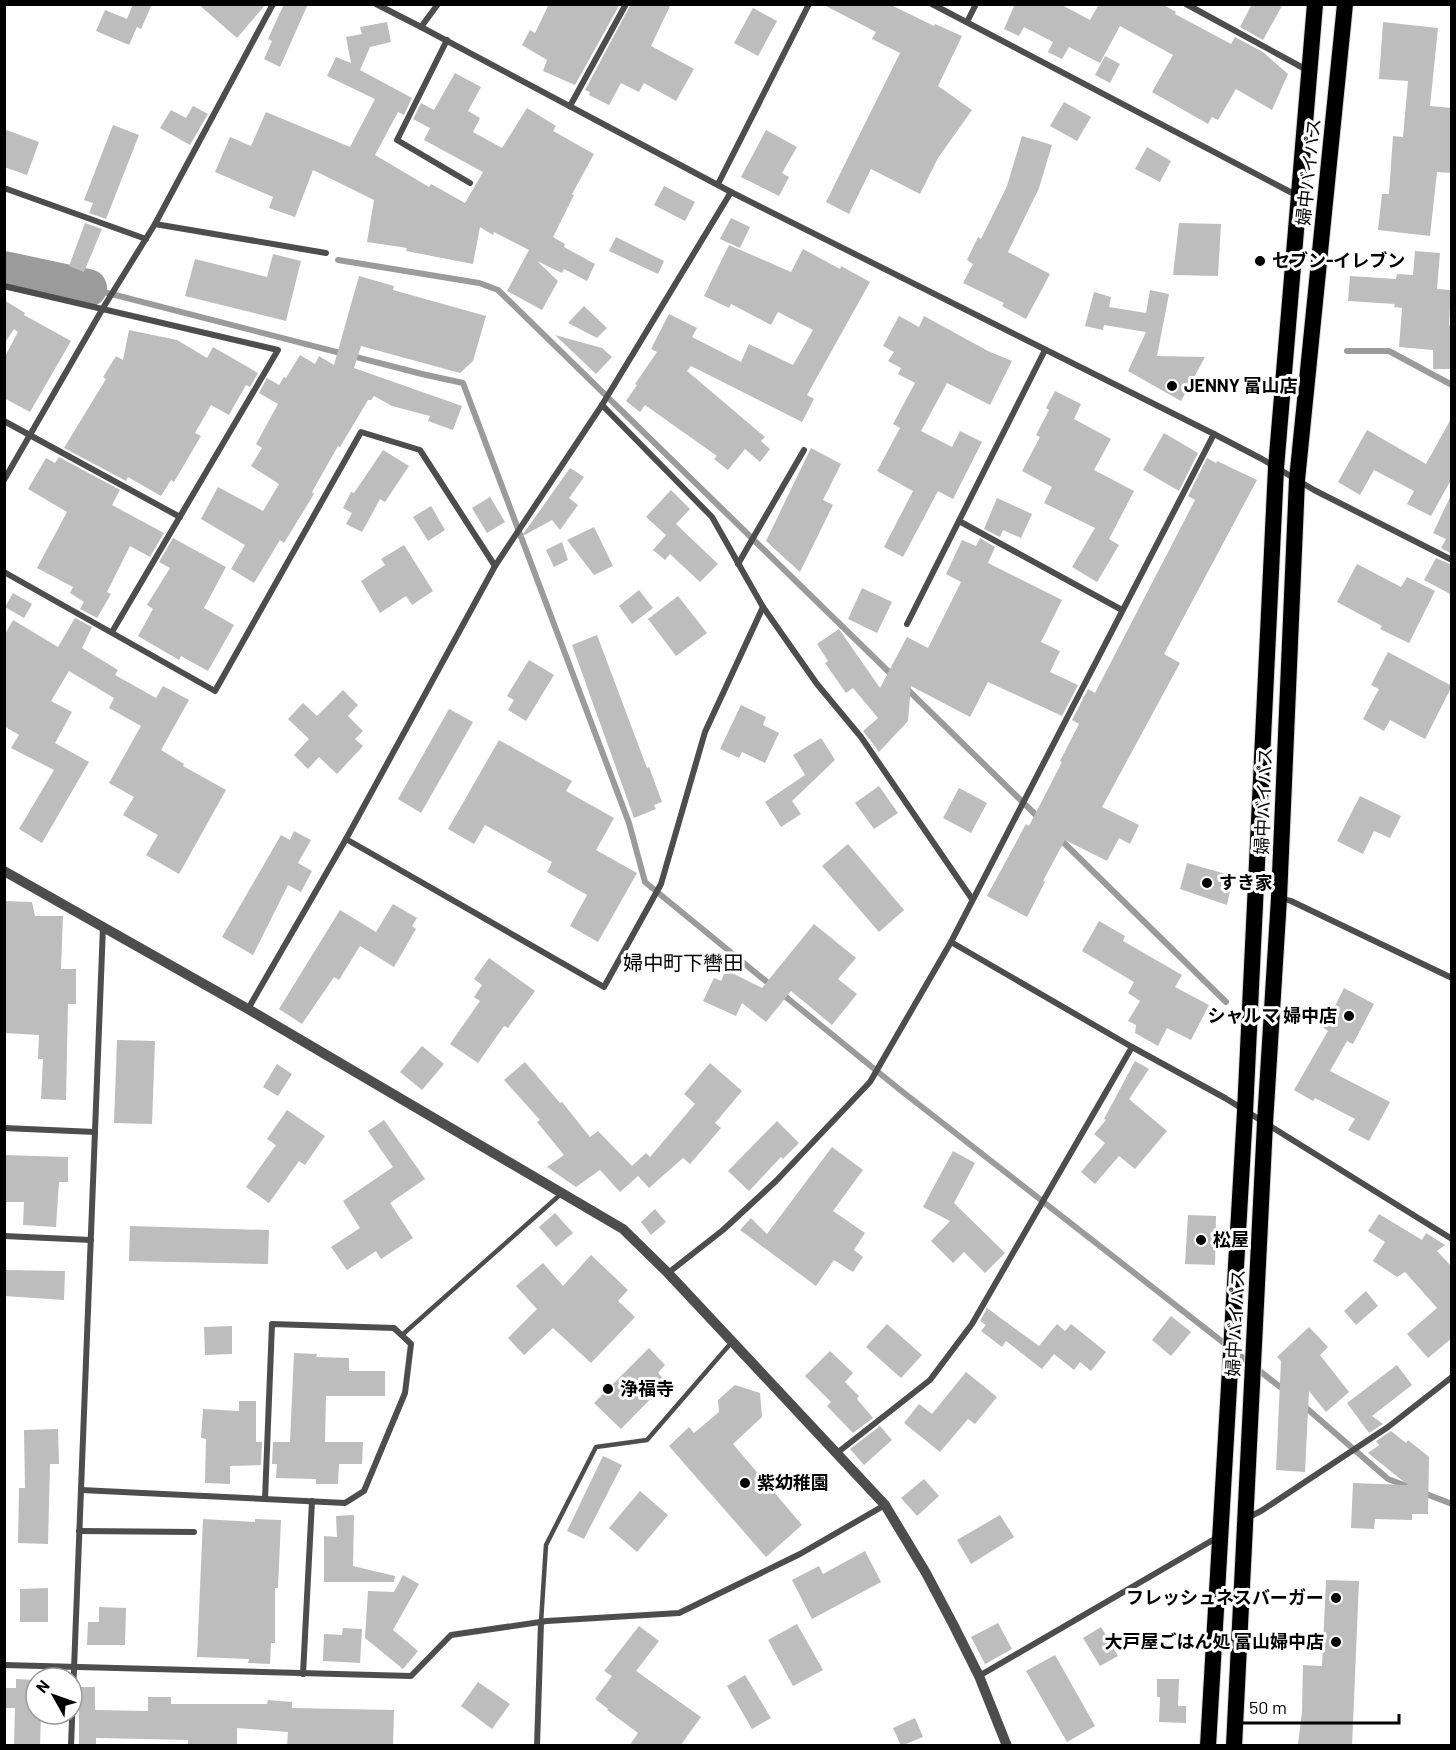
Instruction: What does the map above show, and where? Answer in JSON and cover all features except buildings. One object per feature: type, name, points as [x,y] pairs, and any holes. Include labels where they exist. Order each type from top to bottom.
[{"type":"highway","name":"婦中バイパス","points":[[1208,1746],[1245,1112],[1276,468],[1315,4]]},
{"type":"highway","name":"婦中バイパス","points":[[1234,1746],[1279,898],[1297,480],[1345,4]]},
{"type":"street","points":[[4,480],[103,308],[155,224],[273,4]]},
{"type":"street","points":[[375,4],[731,192],[1214,434],[1297,480],[1452,560]]},
{"type":"street","points":[[421,27],[438,4]]},
{"type":"street","points":[[570,106],[626,4]]},
{"type":"street","points":[[718,184],[809,4]]},
{"type":"street","points":[[932,4],[1300,197]]},
{"type":"street","points":[[967,22],[976,4]]},
{"type":"street","points":[[1186,4],[1309,71]]},
{"type":"street","points":[[447,40],[397,140],[470,183]]},
{"type":"street","points":[[4,188],[146,238]]},
{"type":"street","points":[[248,1009],[346,839],[495,566],[602,405],[731,192]]},
{"type":"street","points":[[155,224],[326,253]]},
{"type":"street","points":[[4,286],[278,350],[112,632]]},
{"type":"street","points":[[907,624],[1045,350]]},
{"type":"street","points":[[602,405],[712,517],[763,607],[817,684],[861,737],[972,899]]},
{"type":"street","points":[[4,421],[180,517]]},
{"type":"street","points":[[4,572],[215,691],[361,432],[420,450],[495,566]]},
{"type":"street","points":[[668,1273],[723,1230],[776,1181],[870,1082],[951,942],[1214,434]]},
{"type":"street","points":[[738,564],[804,450]]},
{"type":"street","points":[[959,521],[1122,610]]},
{"type":"street","points":[[346,839],[604,987],[661,884],[705,732],[763,607]]},
{"type":"street","points":[[4,871],[248,1009],[623,1229],[668,1273],[731,1343],[885,1505],[926,1573],[979,1676],[1007,1746]]},
{"type":"street","points":[[1279,898],[1291,901],[1452,978]]},
{"type":"street","points":[[75,1666],[103,927]]},
{"type":"street","points":[[951,942],[1225,1098],[1452,1239]]},
{"type":"street","points":[[837,1453],[930,1380],[972,1323],[1132,1047]]},
{"type":"street","points":[[4,1128],[95,1132]]},
{"type":"street","points":[[4,1236],[91,1240]]},
{"type":"street","points":[[81,1490],[345,1503],[364,1491],[405,1393],[411,1344],[394,1328],[272,1324],[265,1499]]},
{"type":"street","points":[[1246,1519],[1262,1511],[1388,1427],[1452,1377]]},
{"type":"street","points":[[303,1674],[312,1501]]},
{"type":"street","points":[[84,1668],[411,1677],[451,1635],[541,1622],[679,1613],[800,1554],[885,1505]]},
{"type":"street","points":[[79,1531],[194,1532]]},
{"type":"street","points":[[979,1676],[1221,1536]]},
{"type":"street","points":[[537,1746],[541,1622]]},
{"type":"street","points":[[4,1665],[28,1666]]},
{"type":"street","points":[[71,1746],[72,1726]]},
{"type":"lane","points":[[402,1335],[562,1193]]},
{"type":"lane","points":[[541,1622],[546,1545],[596,1447],[647,1440],[731,1343]]},
{"type":"waterway","points":[[338,260],[479,283],[498,290],[893,676]]},
{"type":"waterway","points":[[4,270],[88,288]]},
{"type":"waterway","points":[[88,288],[463,383],[629,823],[645,882],[773,987]]},
{"type":"waterway","points":[[1347,351],[1389,351],[1452,385]]},
{"type":"waterway","points":[[905,687],[1039,818]]},
{"type":"waterway","points":[[1059,838],[1226,1002]]},
{"type":"waterway","points":[[781,993],[899,1089],[1284,1390]]},
{"type":"waterway","points":[[1304,1406],[1388,1479],[1409,1487]]},
{"type":"waterway","points":[[1421,1492],[1452,1504]]},
{"type":"place","name":"セブン-イレブン","points":[[1260,261]]},
{"type":"place","name":"JENNY 富山店","points":[[1172,386]]},
{"type":"place","name":"すき家","points":[[1207,883]]},
{"type":"place","name":"シャルマ 婦中店","points":[[1349,1016]]},
{"type":"place","name":"松屋","points":[[1201,1240]]},
{"type":"place","name":"浄福寺","points":[[608,1389]]},
{"type":"place","name":"紫幼稚園","points":[[745,1483]]},
{"type":"place","name":"フレッシュネスバーガー","points":[[1336,1598]]},
{"type":"place","name":"大戸屋ごはん処 富山婦中店","points":[[1336,1642]]},
{"type":"district","name":"婦中町下轡田","points":[[683,963]]}]
